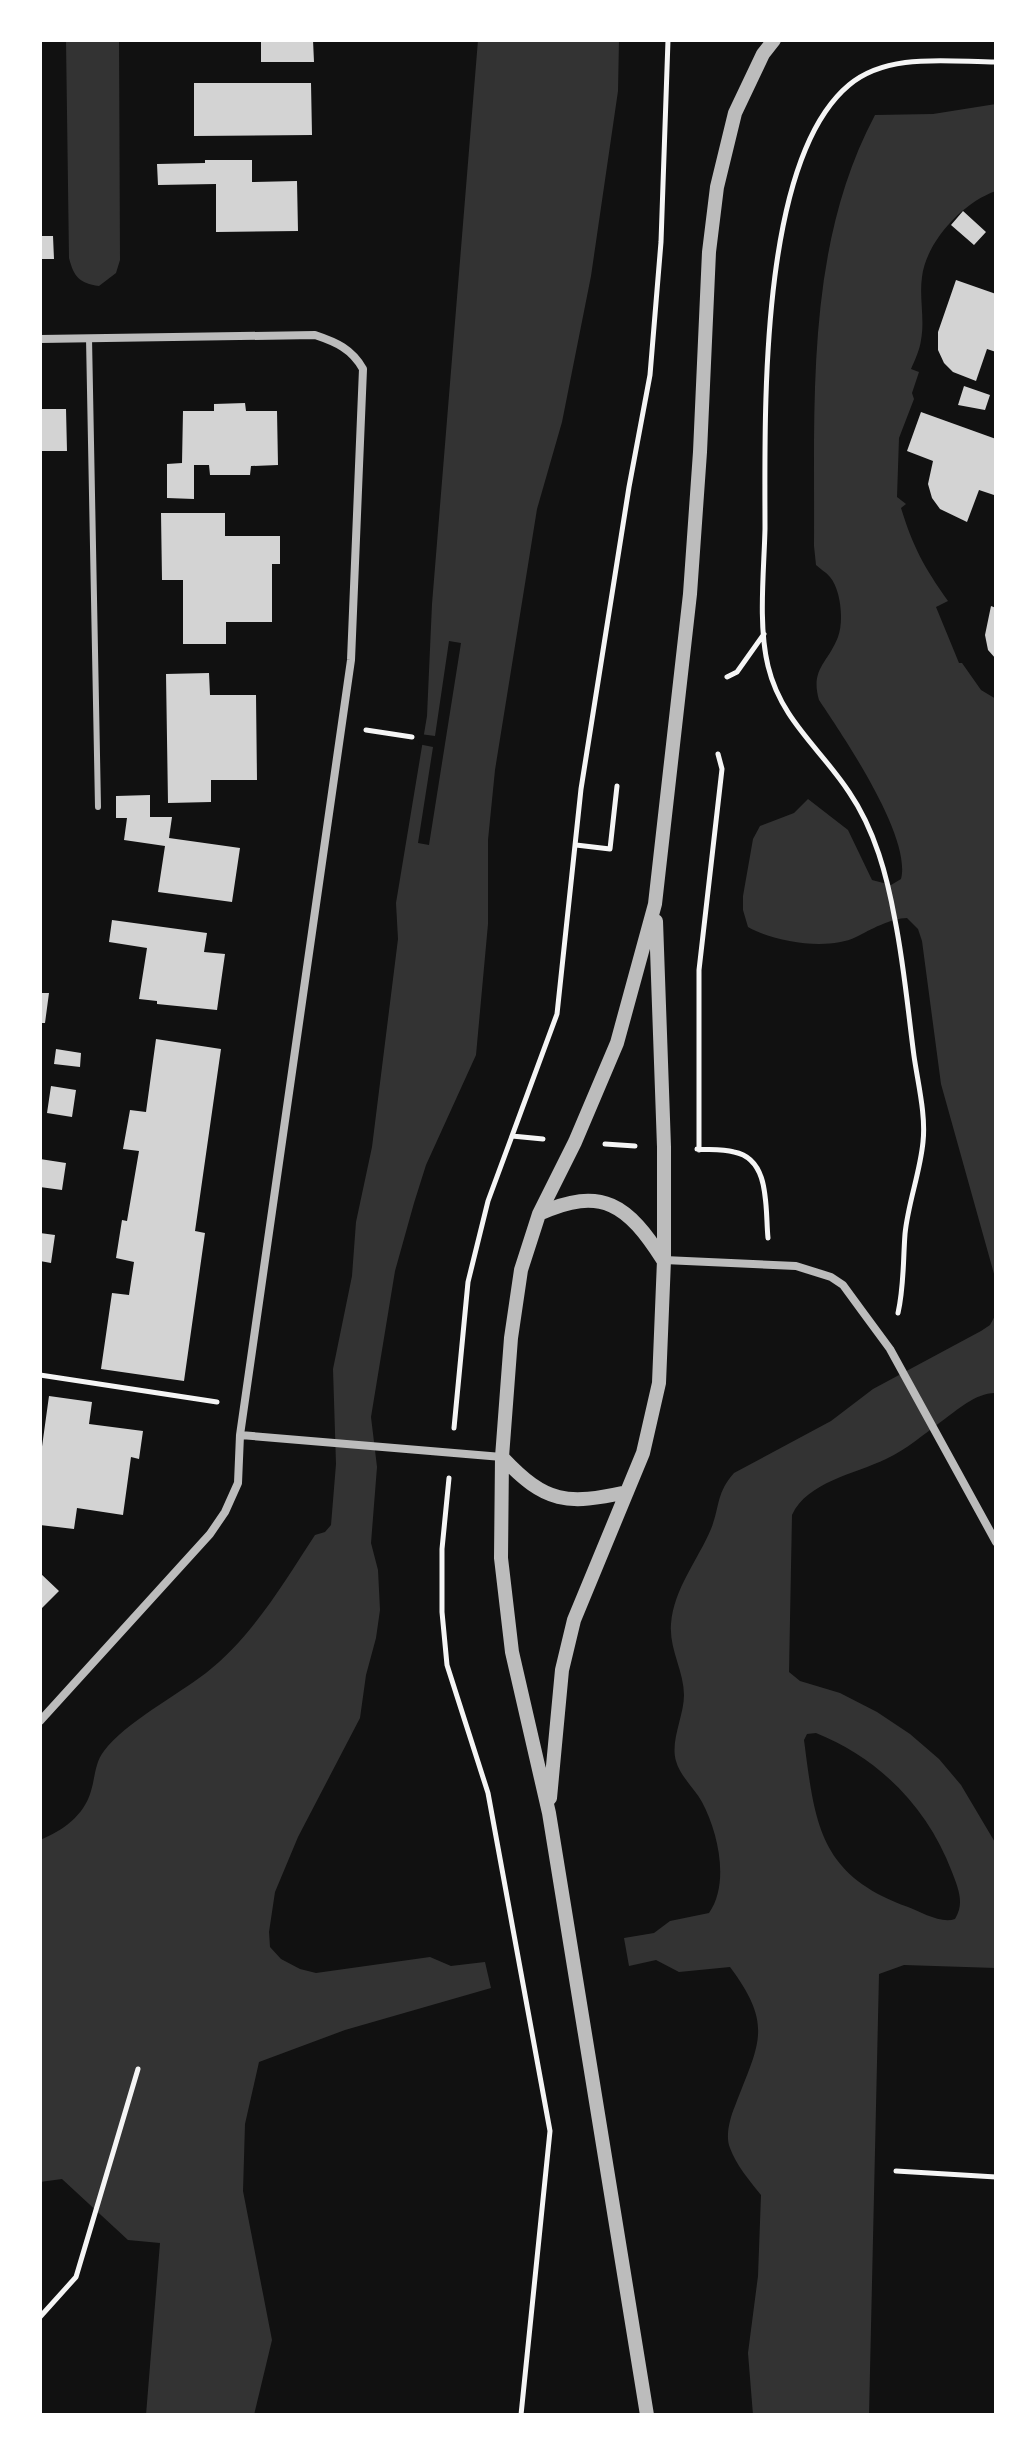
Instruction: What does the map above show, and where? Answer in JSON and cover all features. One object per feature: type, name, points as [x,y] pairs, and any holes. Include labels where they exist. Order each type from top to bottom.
[{"type":"street","points":[[549,1813],[562,1670],[574,1620],[643,1453],[659,1383],[664,1147],[655,904],[690,594],[710,239],[725,149],[735,113],[757,65],[774,40]]},
{"type":"street","points":[[40,339],[315,335],[337,342],[357,357],[363,369],[351,660],[240,1435],[238,1483],[225,1512],[210,1534],[40,1721]]},
{"type":"street","points":[[647,2415],[549,1813],[512,1652],[501,1558],[502,1457],[516,1296],[539,1214],[575,1142],[617,1043],[655,904]]},
{"type":"street","points":[[539,1214],[563,1203],[591,1199],[609,1204],[643,1228],[664,1260]]},
{"type":"street","points":[[664,1260],[770,1263],[816,1270],[843,1285],[890,1349],[996,1542]]},
{"type":"street","points":[[240,1435],[502,1457],[524,1480],[550,1495],[569,1501],[627,1492]]},
{"type":"lane","points":[[89,338],[98,807]]},
{"type":"path","points":[[521,2415],[550,2131],[488,1793],[447,1665],[442,1612],[442,1549],[468,1282],[488,1201],[557,1014],[597,684],[650,375],[661,242],[668,40]]},
{"type":"path","points":[[890,1349],[903,1292],[905,1232],[923,1141],[896,922],[874,837],[850,793],[779,702],[767,663],[764,633],[766,408],[772,304],[780,233],[789,198],[820,120],[831,103],[851,83],[874,70],[925,62],[996,62]]},
{"type":"path","points":[[727,677],[737,672],[764,633]]},
{"type":"path","points":[[342,726],[412,737]]},
{"type":"path","points":[[699,1150],[699,970],[722,769],[718,754]]},
{"type":"path","points":[[576,845],[610,849],[617,786]]},
{"type":"path","points":[[40,1375],[244,1406]]},
{"type":"path","points":[[40,2317],[76,2277],[138,2069]]},
{"type":"path","points":[[896,2171],[996,2177]]},
{"type":"shaded area","points":[[66,40],[119,40],[120,260],[116,273],[99,286],[78,278],[69,258]]},
{"type":"shaded area","points":[[478,40],[619,40],[618,91],[591,276],[562,422],[537,509],[495,770],[488,840],[488,924],[476,1055],[426,1165],[414,1203],[395,1271],[371,1417],[377,1467],[371,1543],[378,1570],[380,1610],[376,1638],[366,1675],[360,1718],[298,1837],[275,1892],[269,1932],[270,1947],[281,1959],[300,1969],[316,1973],[430,1957],[451,1966],[485,1962],[491,1988],[345,2030],[259,2062],[245,2124],[243,2191],[272,2340],[254,2415],[146,2415],[160,2243],[128,2240],[62,2179],[40,2182],[40,1840],[78,1815],[88,1800],[99,1760],[113,1740],[223,1659],[266,1609],[315,1535],[325,1532],[331,1525],[336,1464],[333,1369],[352,1276],[356,1222],[372,1147],[398,939],[396,903],[427,716],[432,604]]},
{"type":"shaded area","points":[[996,104],[996,191],[971,204],[948,225],[938,237],[925,264],[921,285],[920,347],[911,369],[919,372],[912,393],[914,399],[899,438],[897,497],[906,504],[901,508],[920,556],[948,601],[936,607],[959,663],[981,690],[996,699],[996,1281],[941,1084],[918,929],[907,918],[844,941],[801,943],[772,937],[748,927],[743,896],[753,839],[760,826],[794,813],[808,799],[848,830],[872,880],[891,885],[901,879],[902,861],[886,813],[858,761],[819,700],[817,689],[818,673],[838,637],[841,614],[834,583],[816,565],[814,546],[815,381],[825,271],[836,218],[852,165],[875,115],[933,114]]},
{"type":"shaded area","points":[[996,1314],[996,1393],[968,1402],[893,1455],[820,1487],[799,1504],[792,1515],[789,1672],[800,1681],[840,1693],[877,1712],[910,1734],[939,1759],[961,1785],[996,1844],[996,1968],[904,1965],[879,1974],[869,2415],[753,2415],[748,2353],[758,2276],[761,2195],[736,2161],[728,2138],[731,2116],[756,2050],[757,2020],[753,2005],[730,1967],[679,1972],[656,1960],[629,1966],[624,1938],[654,1933],[670,1921],[709,1913],[719,1887],[719,1858],[713,1828],[702,1802],[678,1767],[675,1753],[684,1695],[671,1633],[673,1611],[711,1529],[724,1487],[734,1473],[831,1421],[873,1389],[990,1325]],"holes":[[[816,1733],[860,1756],[899,1788],[929,1827],[942,1849],[958,1890],[960,1907],[955,1919],[931,1917],[878,1894],[839,1862],[818,1821],[804,1740],[807,1734]]]},
{"type":"pier","points":[[449,641],[461,643],[429,845],[418,843],[433,747],[418,744],[420,734],[435,736]]},
{"type":"building","points":[[261,40],[313,40],[314,62],[261,62]]},
{"type":"building","points":[[194,83],[311,83],[312,135],[194,136]]},
{"type":"building","points":[[205,160],[252,160],[252,182],[297,181],[298,231],[216,232],[216,184],[158,185],[157,164],[205,163]]},
{"type":"building","points":[[963,211],[986,232],[974,245],[951,225]]},
{"type":"building","points":[[40,236],[53,236],[54,259],[40,259]]},
{"type":"building","points":[[956,280],[996,294],[996,352],[987,349],[976,381],[953,372],[938,350],[938,332]]},
{"type":"building","points":[[964,386],[990,395],[985,410],[958,405]]},
{"type":"building","points":[[245,403],[246,411],[277,411],[278,465],[251,466],[250,475],[210,475],[209,465],[194,465],[194,499],[167,498],[167,464],[182,463],[183,411],[214,411],[214,404]]},
{"type":"building","points":[[40,409],[66,409],[67,451],[40,451]]},
{"type":"building","points":[[921,412],[996,439],[994,495],[979,490],[967,522],[940,509],[932,498],[928,484],[933,461],[907,451]]},
{"type":"building","points":[[161,513],[225,513],[225,536],[280,536],[280,564],[272,564],[272,622],[226,622],[226,644],[183,644],[183,580],[162,580]]},
{"type":"building","points":[[991,606],[996,608],[996,659],[988,650],[985,635]]},
{"type":"building","points":[[209,673],[210,695],[256,695],[257,780],[211,780],[211,802],[168,803],[166,674]]},
{"type":"building","points":[[150,795],[150,817],[172,817],[169,838],[240,848],[232,902],[158,892],[165,846],[124,840],[127,818],[116,818],[116,796]]},
{"type":"building","points":[[112,920],[207,933],[204,952],[225,954],[217,1010],[157,1004],[157,1001],[139,999],[147,948],[109,942]]},
{"type":"building","points":[[40,993],[49,993],[45,1023],[40,1023]]},
{"type":"building","points":[[156,1039],[221,1049],[195,1231],[205,1233],[184,1381],[101,1369],[112,1293],[129,1295],[134,1262],[116,1258],[122,1220],[127,1221],[139,1151],[123,1149],[130,1110],[146,1112]]},
{"type":"building","points":[[56,1049],[81,1053],[80,1067],[54,1064]]},
{"type":"building","points":[[51,1086],[76,1090],[72,1117],[47,1113]]},
{"type":"building","points":[[40,1159],[66,1163],[62,1190],[40,1187]]},
{"type":"building","points":[[40,1233],[55,1235],[51,1263],[40,1261]]},
{"type":"building","points":[[49,1396],[92,1402],[89,1424],[143,1431],[139,1459],[131,1457],[123,1515],[77,1508],[74,1529],[40,1525],[40,1461]]},
{"type":"building","points":[[40,1573],[59,1591],[40,1610]]}]
